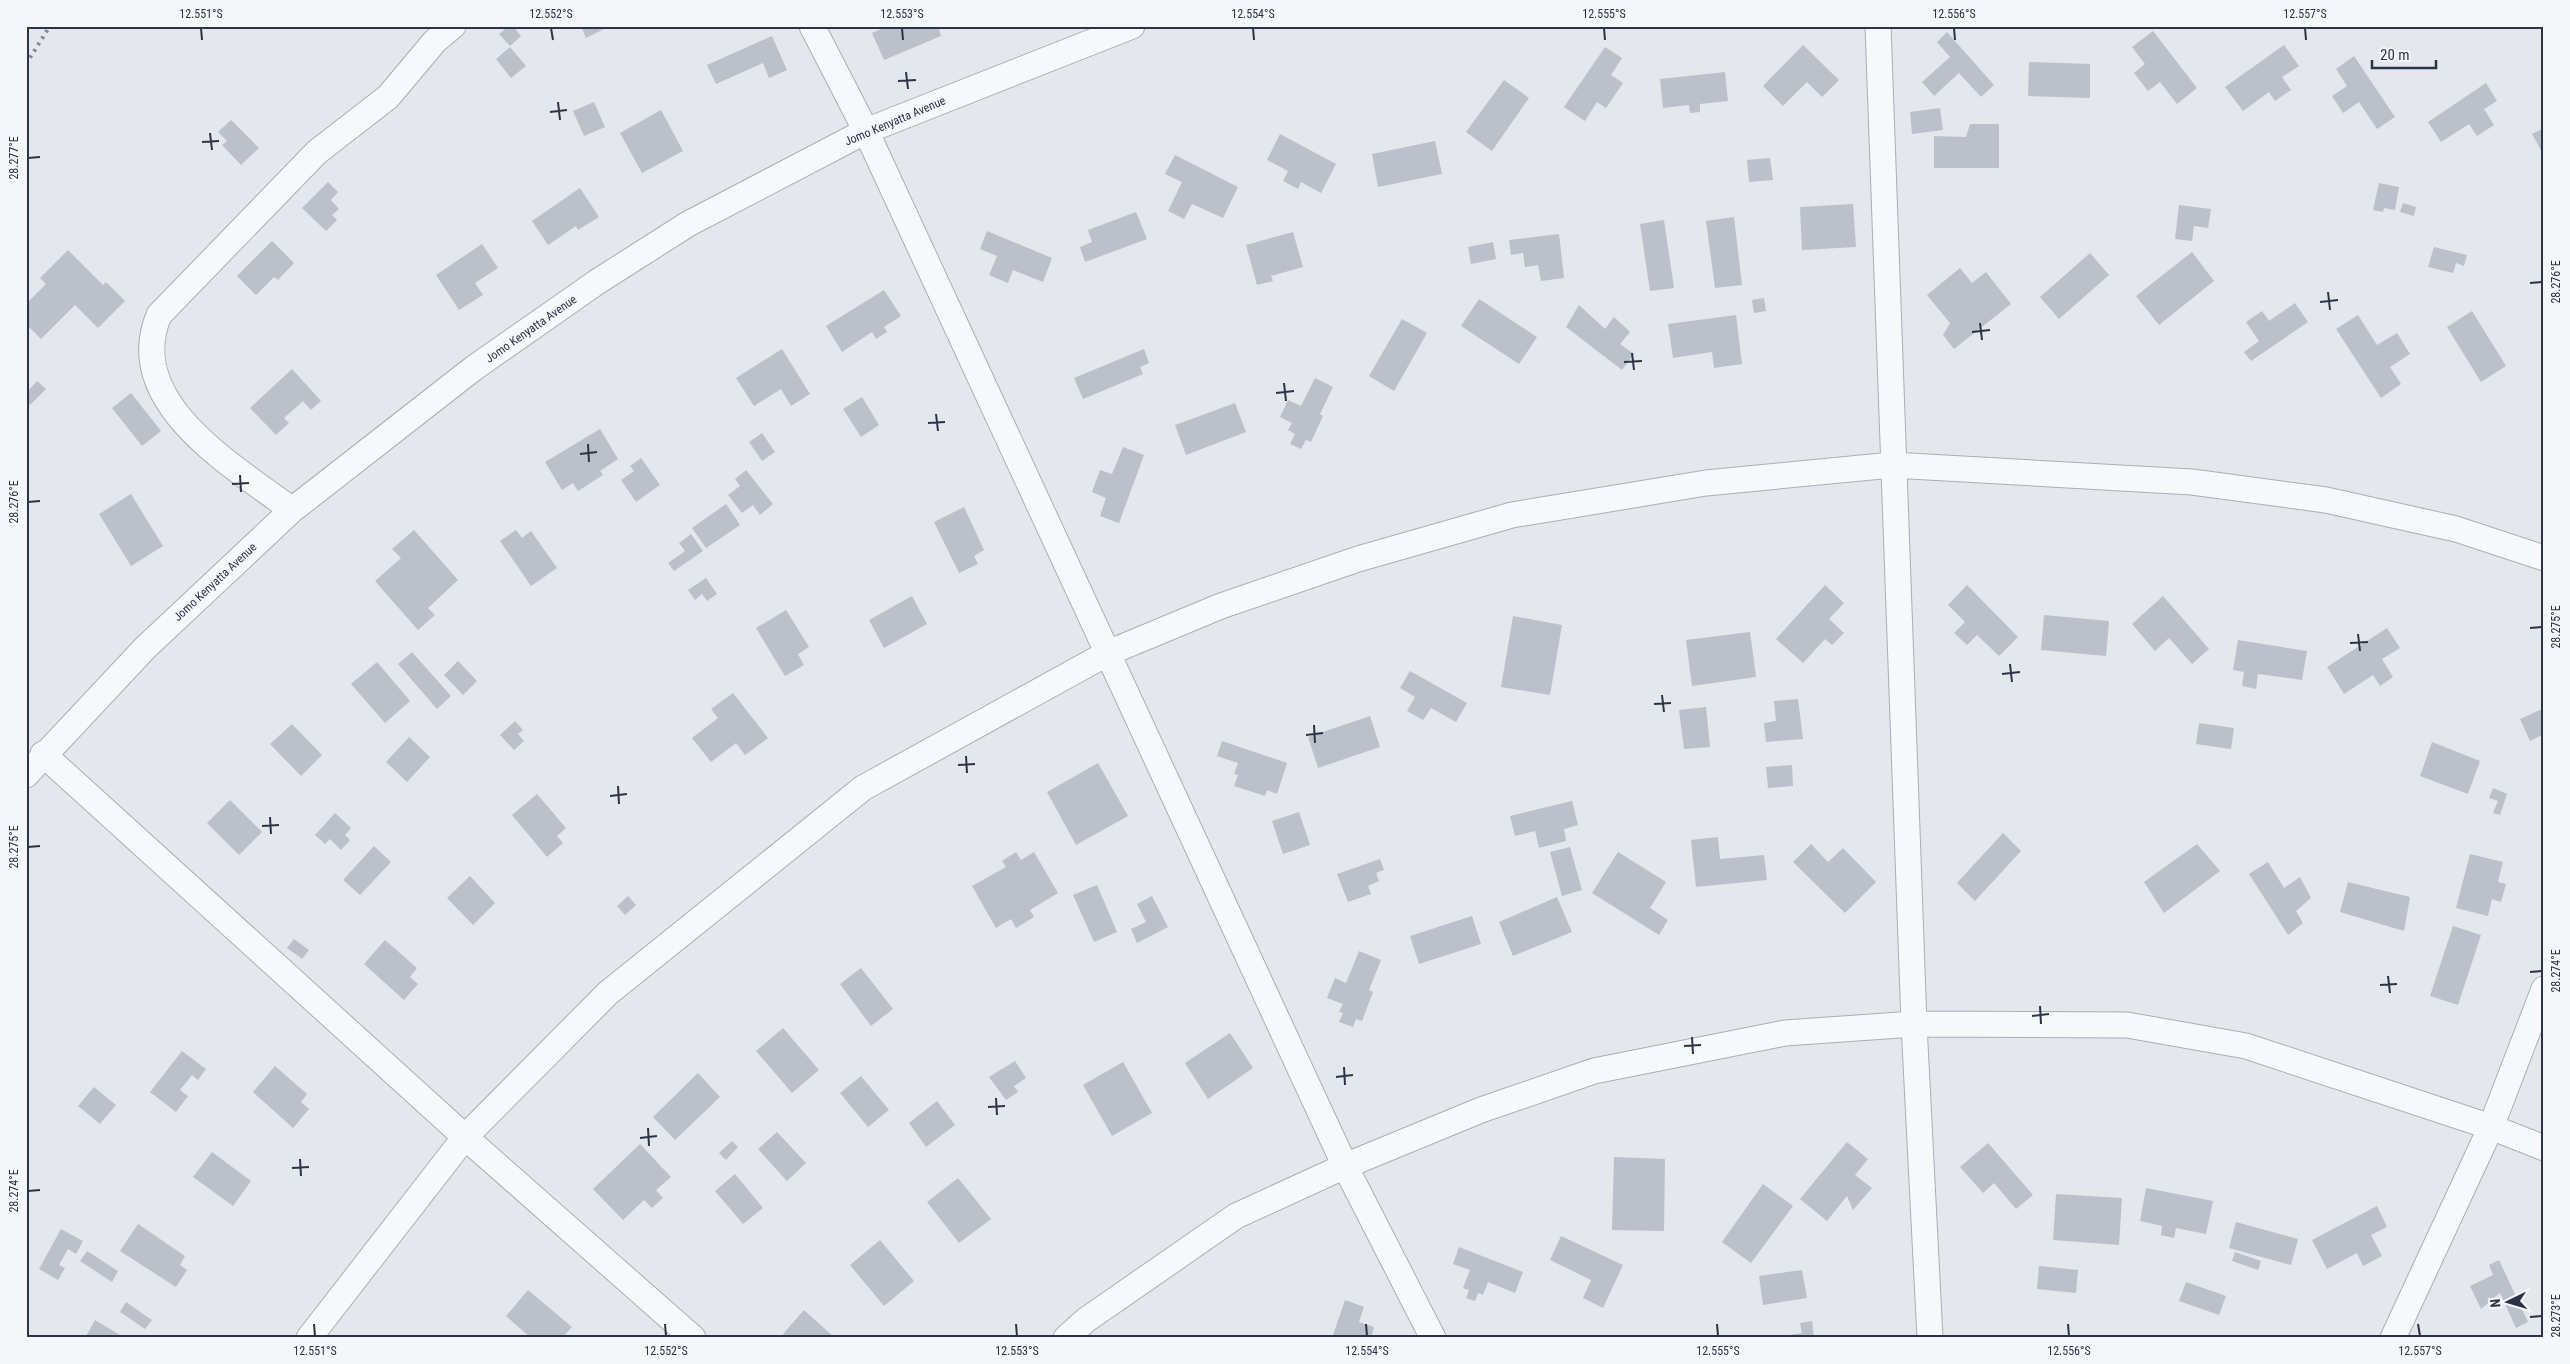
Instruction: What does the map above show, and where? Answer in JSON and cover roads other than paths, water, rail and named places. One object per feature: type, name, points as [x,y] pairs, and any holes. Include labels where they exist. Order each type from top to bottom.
[{"type":"street","points":[[292,510],[198,439],[172,409],[158,383],[150,354],[152,331],[159,315],[317,152],[388,98],[435,41],[453,26]]},
{"type":"street","points":[[812,26],[866,132],[1346,1166],[1433,1338]]},
{"type":"street","name":"Jomo Kenyatta Avenue","points":[[26,775],[43,754],[145,648],[292,510],[474,368],[597,282],[688,224],[866,132],[1132,26]]},
{"type":"street","points":[[1878,26],[1892,466],[1914,1024],[1930,1338]]},
{"type":"street","points":[[309,1338],[466,1137],[608,993],[863,788],[1108,653],[1221,606],[1330,568],[1512,515],[1706,484],[1892,466],[2192,482],[2326,500],[2456,529],[2544,558]]},
{"type":"street","points":[[43,754],[466,1137],[692,1338]]},
{"type":"street","points":[[2393,1338],[2491,1127],[2544,989]]},
{"type":"street","points":[[1066,1338],[1086,1320],[1236,1216],[1346,1166],[1481,1110],[1594,1071],[1784,1033],[1914,1024],[2127,1025],[2246,1046],[2491,1127],[2544,1148]]},
{"type":"railway","points":[[26,64],[50,26]]}]
